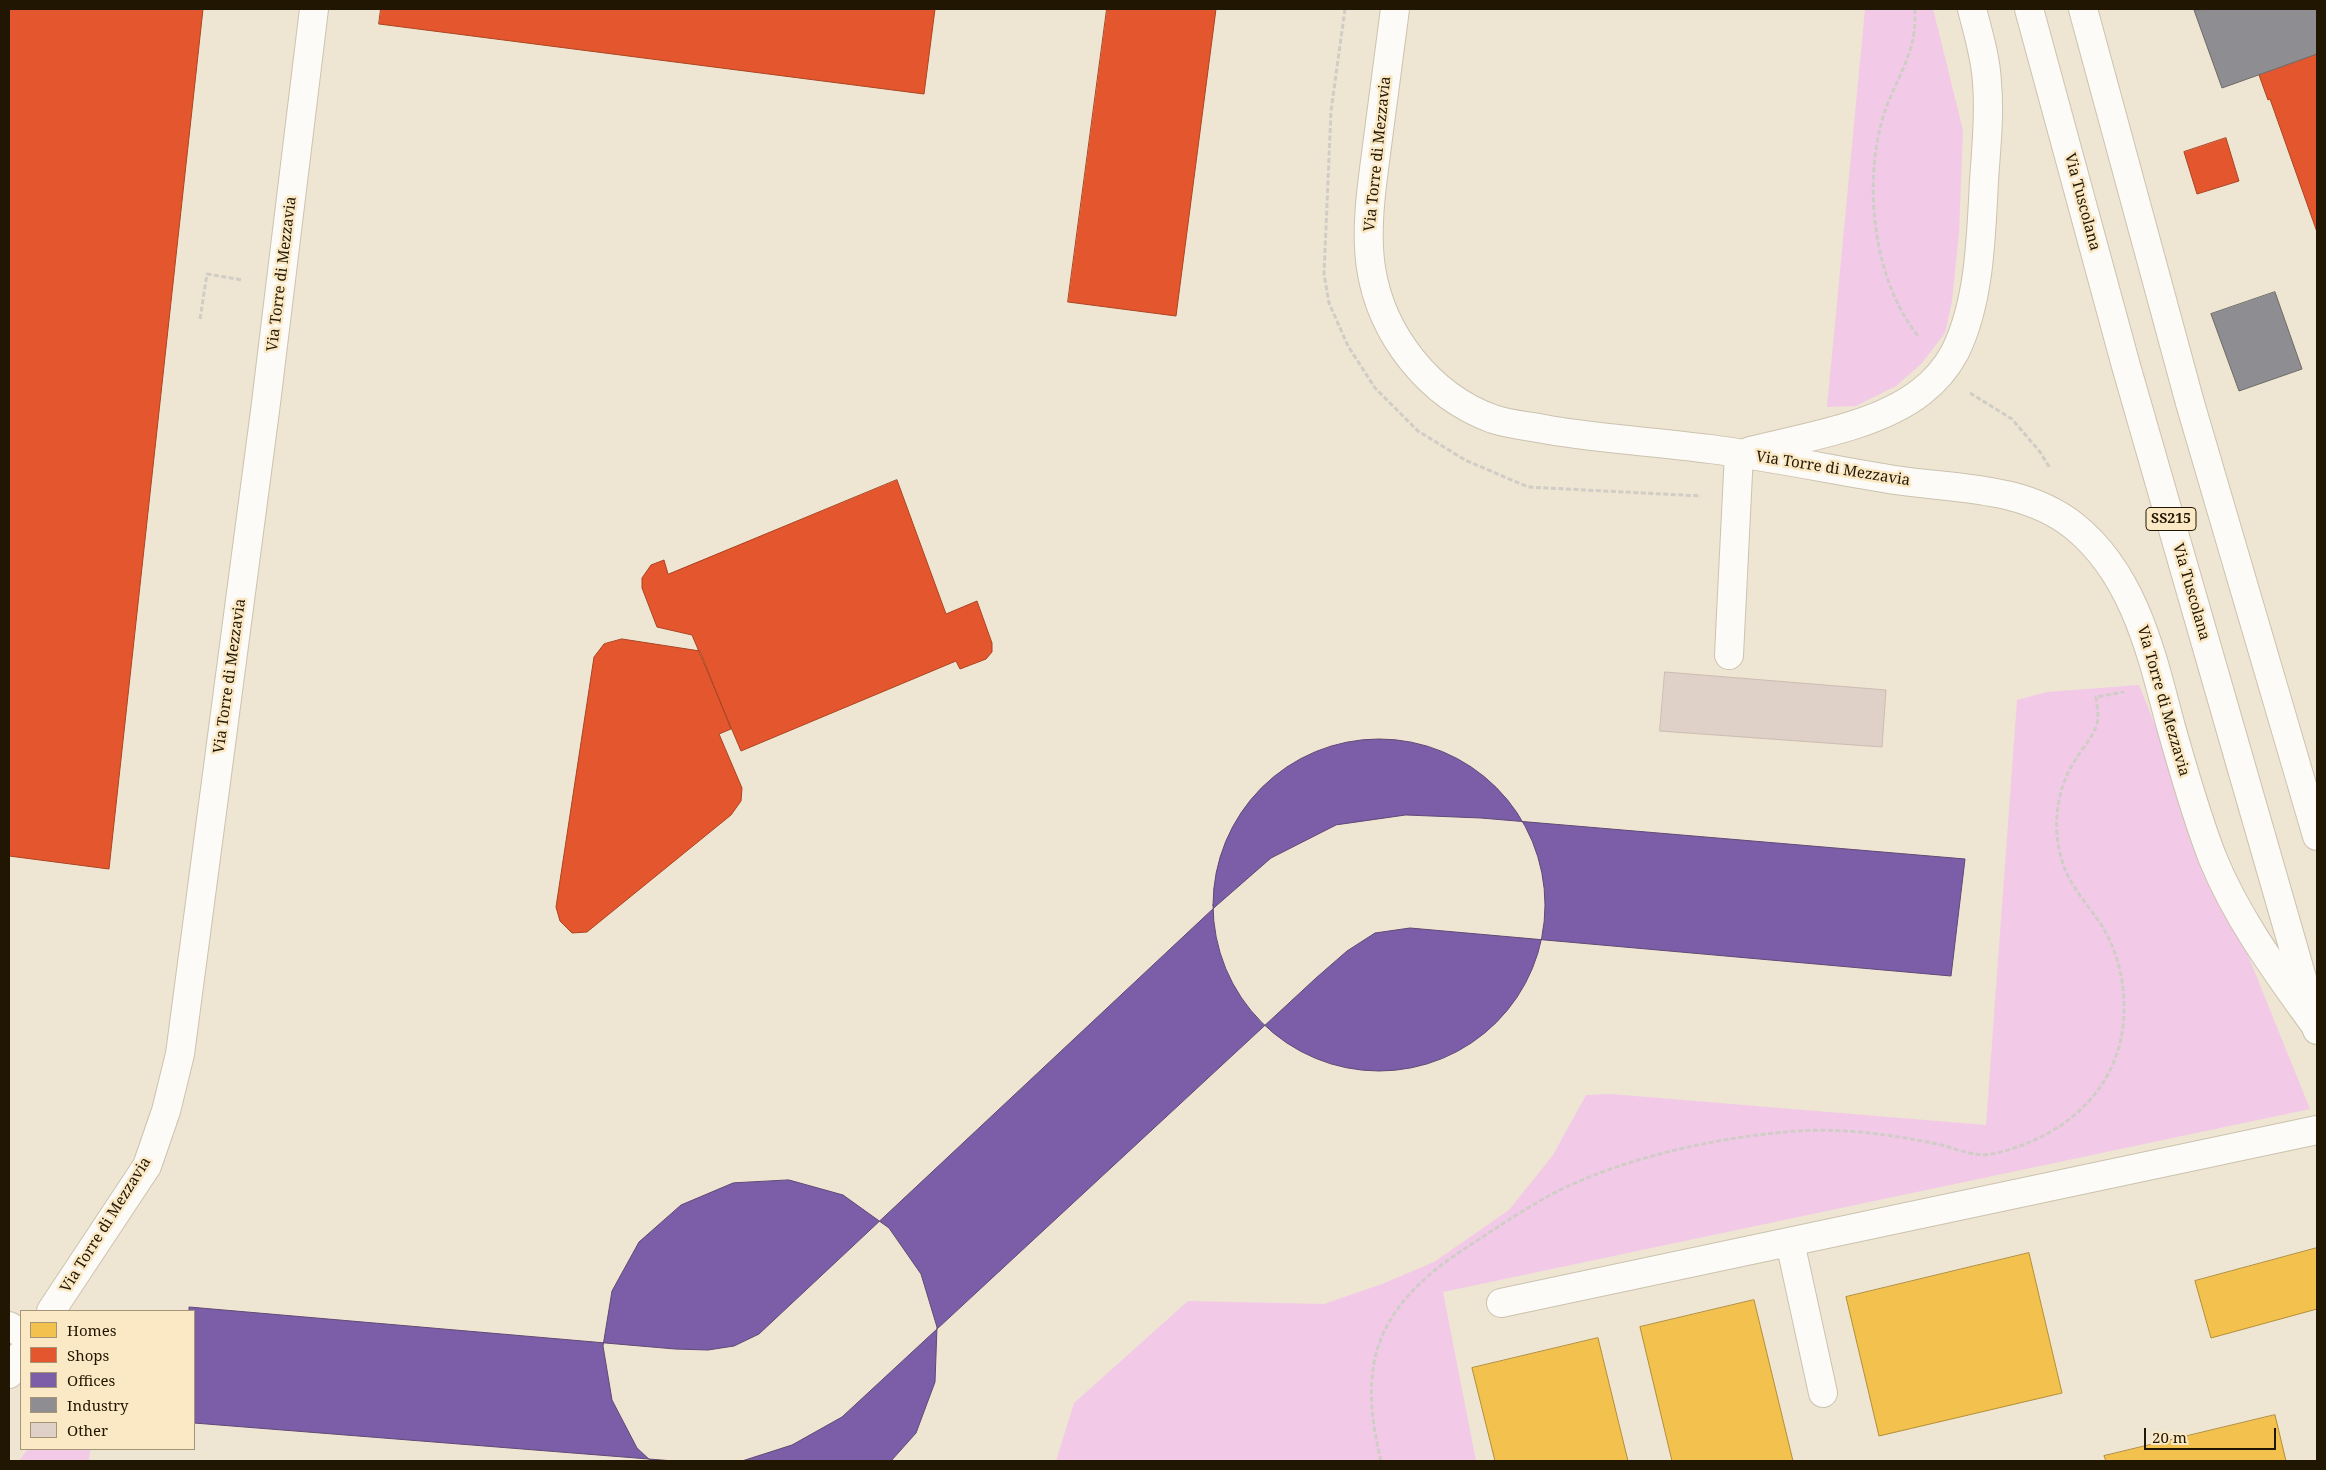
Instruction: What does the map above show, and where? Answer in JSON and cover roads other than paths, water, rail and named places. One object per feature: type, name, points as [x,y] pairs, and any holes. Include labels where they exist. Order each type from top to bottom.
[{"type":"street","name":"Via Torre di Mezzavia","points":[[52,1310],[147,1166],[166,1111],[180,1054],[264,420],[314,9]]},
{"type":"street","name":"Via Torre di Mezzavia","points":[[1395,9],[1374,167],[1369,244],[1374,287],[1383,312],[1408,354],[1439,388],[1455,399],[1494,419],[1563,432],[1739,453],[1895,480],[2014,496],[2061,517],[2084,536],[2115,574],[2141,624],[2190,795],[2224,884],[2257,943],[2317,1029]]},
{"type":"street","name":"Via Torre di Mezzavia","points":[[1739,453],[1819,435],[1892,410],[1904,404],[1933,382],[1954,352],[1971,306],[1988,119],[1987,81],[1972,9]]},
{"type":"street","name":"Via Tuscolana","points":[[2029,9],[2126,366],[2317,1029]]},
{"type":"street","points":[[2083,9],[2190,403],[2317,836]]},
{"type":"street","points":[[1730,655],[1739,453]]},
{"type":"street","points":[[1501,1303],[2317,1130]]},
{"type":"street","points":[[1790,1242],[1823,1394]]},
{"type":"street","points":[[9,1326],[20,1332]]},
{"type":"street","points":[[9,1374],[20,1357]]}]
